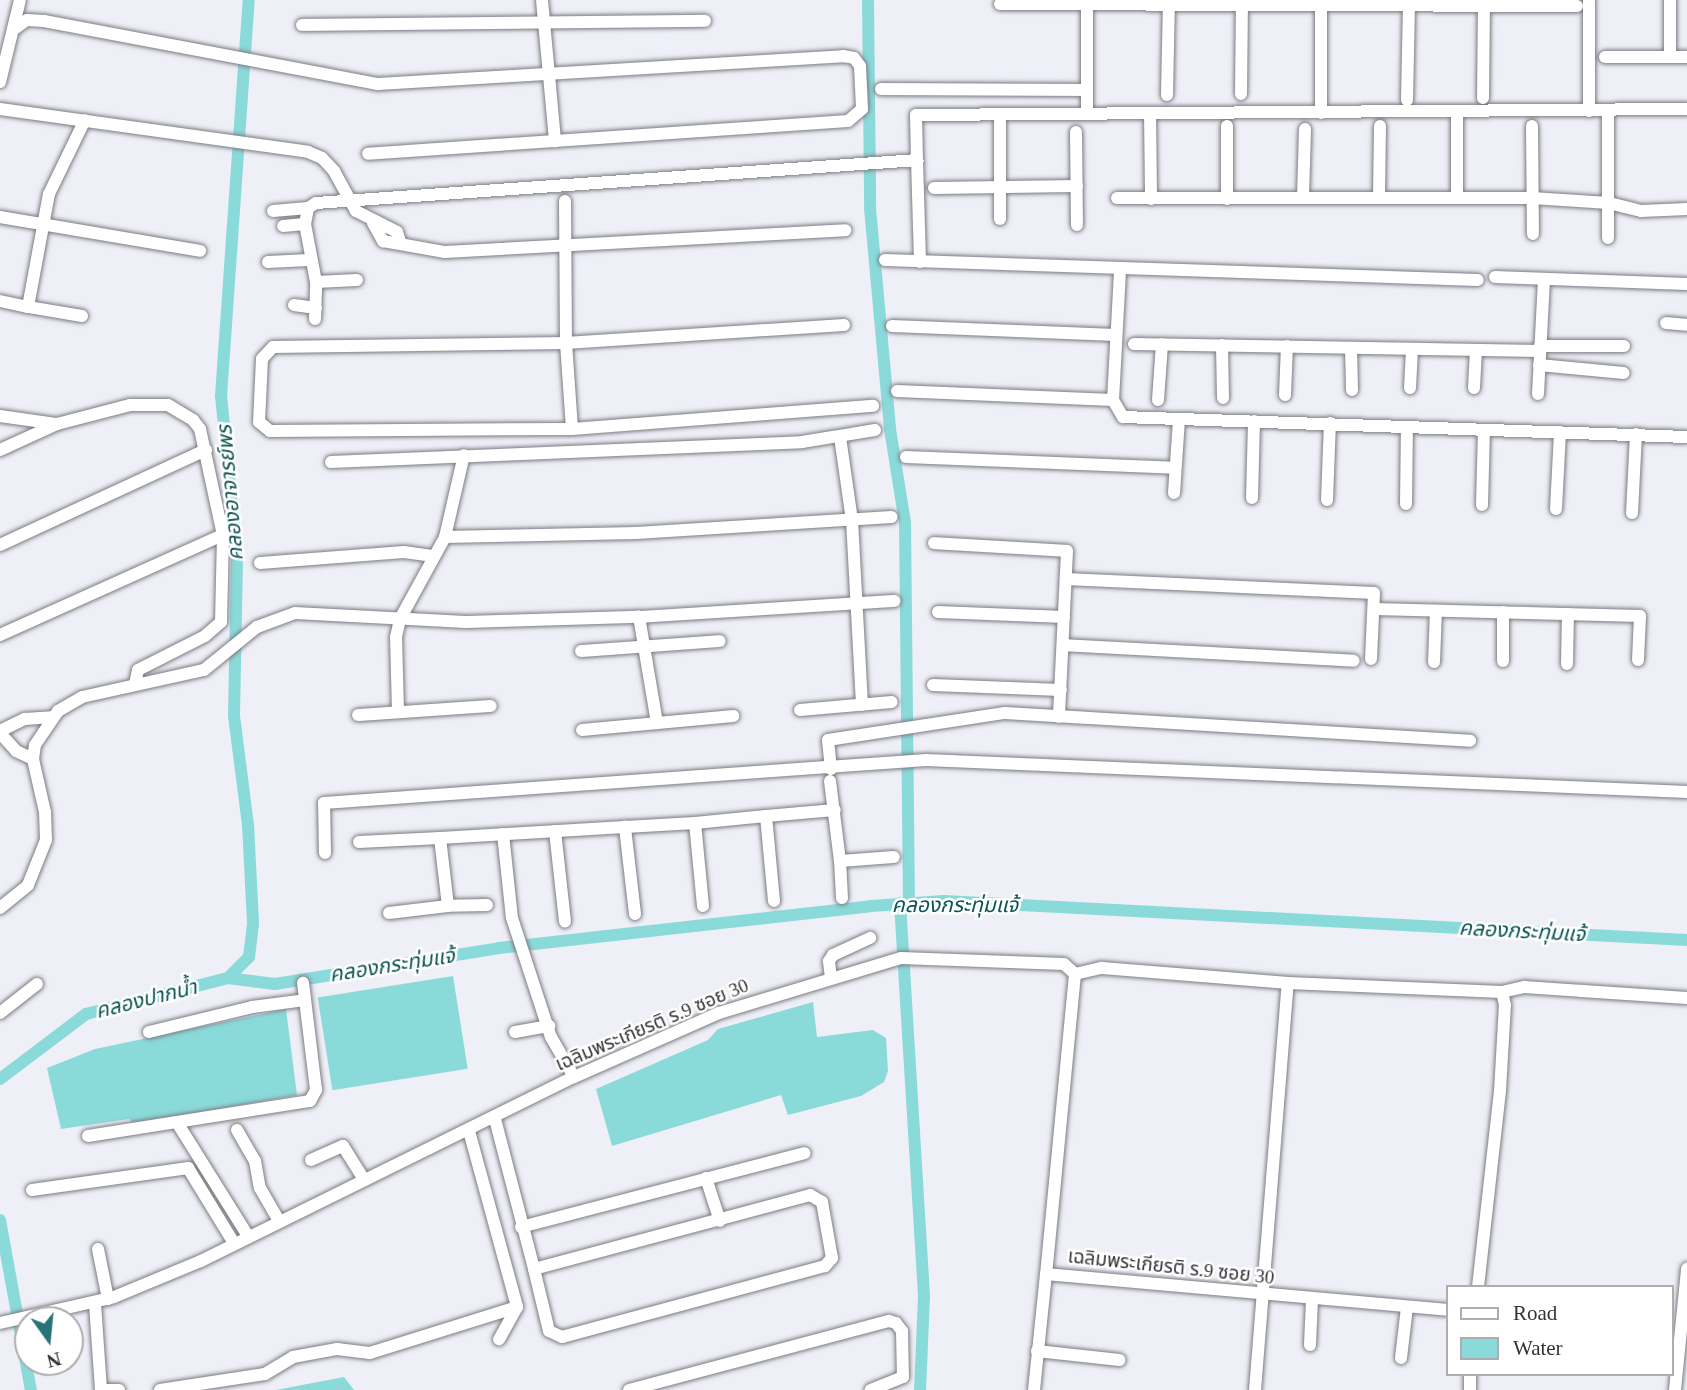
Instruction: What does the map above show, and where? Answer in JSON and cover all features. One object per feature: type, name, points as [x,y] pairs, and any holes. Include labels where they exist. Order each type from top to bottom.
[{"type":"street","points":[[0,82],[20,0]]},
{"type":"street","points":[[542,0],[555,141]]},
{"type":"street","points":[[1589,0],[1589,111]]},
{"type":"street","points":[[1670,0],[1670,57]]},
{"type":"street","points":[[1087,113],[1096,3]]},
{"type":"street","points":[[1167,95],[1169,3]]},
{"type":"street","points":[[1241,94],[1242,3]]},
{"type":"street","points":[[1000,4],[1321,3],[1409,8],[1577,6]]},
{"type":"street","points":[[1321,3],[1321,113]]},
{"type":"street","points":[[1483,98],[1484,7]]},
{"type":"street","points":[[1407,100],[1409,8]]},
{"type":"street","points":[[13,30],[27,20],[44,21],[378,84],[843,56],[854,58],[860,66],[862,109],[848,121],[368,154]]},
{"type":"street","points":[[302,26],[705,21]]},
{"type":"street","points":[[1605,57],[1687,57]]},
{"type":"street","points":[[881,89],[1087,90]]},
{"type":"street","points":[[0,109],[267,145],[322,158],[349,199],[373,223],[383,241],[445,252],[566,248],[845,230]]},
{"type":"street","points":[[920,261],[916,115],[1457,113],[1687,109]]},
{"type":"street","points":[[1608,110],[1608,238]]},
{"type":"street","points":[[1150,113],[1151,199]]},
{"type":"street","points":[[1457,113],[1457,198]]},
{"type":"street","points":[[1000,115],[1000,219]]},
{"type":"street","points":[[28,307],[49,194],[85,120]]},
{"type":"street","points":[[1227,126],[1227,199]]},
{"type":"street","points":[[1379,197],[1380,126]]},
{"type":"street","points":[[1532,126],[1533,234]]},
{"type":"street","points":[[1303,197],[1305,129]]},
{"type":"street","points":[[1076,132],[1077,225]]},
{"type":"street","points":[[273,211],[308,208],[349,199],[413,198],[845,162],[917,160]]},
{"type":"street","points":[[934,188],[1077,186]]},
{"type":"street","points":[[1117,198],[1532,198],[1609,203],[1641,211],[1687,209]]},
{"type":"street","points":[[565,201],[566,343],[572,429]]},
{"type":"street","points":[[294,305],[316,313],[316,282],[309,260],[305,223],[308,208]]},
{"type":"street","points":[[0,217],[200,251]]},
{"type":"street","points":[[283,226],[305,223]]},
{"type":"street","points":[[268,262],[309,260]]},
{"type":"street","points":[[886,260],[1120,271],[1478,280]]},
{"type":"street","points":[[1120,271],[1113,400],[1123,417],[1687,437]]},
{"type":"street","points":[[1495,277],[1687,284]]},
{"type":"street","points":[[1538,394],[1544,279]]},
{"type":"street","points":[[316,282],[357,280]]},
{"type":"street","points":[[0,301],[82,316]]},
{"type":"street","points":[[1666,323],[1687,325]]},
{"type":"street","points":[[844,326],[566,343],[273,347],[262,359],[259,422],[270,431],[572,429],[873,407]]},
{"type":"street","points":[[892,326],[1116,335]]},
{"type":"street","points":[[1135,344],[1476,350],[1540,354],[1624,346]]},
{"type":"street","points":[[1158,400],[1162,344]]},
{"type":"street","points":[[1222,345],[1223,398]]},
{"type":"street","points":[[1286,395],[1287,346]]},
{"type":"street","points":[[1351,348],[1352,390]]},
{"type":"street","points":[[1410,388],[1412,349]]},
{"type":"street","points":[[1474,388],[1476,350]]},
{"type":"street","points":[[1540,354],[1623,373]]},
{"type":"street","points":[[897,391],[1113,400]]},
{"type":"street","points":[[0,450],[57,424],[108,409],[156,402],[193,420],[206,450],[223,535],[221,622],[205,636],[138,670],[135,684]]},
{"type":"street","points":[[0,416],[57,424]]},
{"type":"street","points":[[1174,493],[1178,419]]},
{"type":"street","points":[[1252,498],[1254,421]]},
{"type":"street","points":[[1327,500],[1329,424]]},
{"type":"street","points":[[1406,503],[1407,427]]},
{"type":"street","points":[[331,462],[840,437],[875,430]]},
{"type":"street","points":[[1482,505],[1484,430]]},
{"type":"street","points":[[1556,509],[1560,432]]},
{"type":"street","points":[[1632,513],[1636,434]]},
{"type":"street","points":[[840,437],[852,520],[862,705]]},
{"type":"street","points":[[0,545],[206,450]]},
{"type":"street","points":[[398,712],[400,619],[445,537],[464,455]]},
{"type":"street","points":[[906,457],[1175,468]]},
{"type":"street","points":[[445,537],[636,533],[891,517]]},
{"type":"street","points":[[0,635],[223,535]]},
{"type":"street","points":[[934,543],[1067,551],[1059,716]]},
{"type":"street","points":[[260,563],[404,552],[435,556]]},
{"type":"street","points":[[1066,579],[1374,593],[1371,659]]},
{"type":"street","points":[[0,908],[27,885],[41,860],[45,812],[33,759],[35,745],[52,717],[82,696],[204,670],[257,626],[295,613],[400,619],[639,617],[895,601]]},
{"type":"street","points":[[1374,609],[1640,616],[1638,660]]},
{"type":"street","points":[[1434,662],[1436,611]]},
{"type":"street","points":[[938,612],[1064,617]]},
{"type":"street","points":[[1503,612],[1503,661]]},
{"type":"street","points":[[1567,664],[1568,614]]},
{"type":"street","points":[[639,617],[657,723]]},
{"type":"street","points":[[581,651],[720,641]]},
{"type":"street","points":[[1063,645],[1354,662]]},
{"type":"street","points":[[933,685],[1060,690]]},
{"type":"street","points":[[800,710],[892,702]]},
{"type":"street","points":[[358,715],[491,706]]},
{"type":"street","points":[[842,898],[828,740],[1005,713],[1469,741]]},
{"type":"street","points":[[582,730],[733,716]]},
{"type":"street","points":[[33,759],[16,751],[0,732],[25,719],[52,717]]},
{"type":"street","points":[[325,853],[324,803],[830,775],[884,764],[926,760],[1687,792]]},
{"type":"street","points":[[359,842],[695,823],[835,810]]},
{"type":"street","points":[[766,816],[774,901]]},
{"type":"street","points":[[695,823],[703,906]]},
{"type":"street","points":[[625,827],[635,914]]},
{"type":"street","points":[[555,831],[565,921]]},
{"type":"street","points":[[503,834],[513,920],[549,1026],[574,1077]]},
{"type":"street","points":[[440,838],[448,906]]},
{"type":"street","points":[[840,861],[894,857]]},
{"type":"street","points":[[389,913],[448,906],[487,905]]},
{"type":"street","points":[[831,978],[829,961],[833,955],[870,938]]},
{"type":"street","name":"เฉลิมพระเกียรติ ร.9 ซอย 30","points":[[6,1320],[108,1299],[280,1222],[495,1119],[574,1077],[719,1013],[831,978],[907,959],[1064,964],[1075,974],[1046,1274],[1312,1300],[1446,1310]]},
{"type":"street","points":[[1075,974],[1101,968],[1289,983],[1502,992],[1524,987],[1687,998]]},
{"type":"street","points":[[88,1136],[178,1124],[310,1101],[316,1090],[303,983]]},
{"type":"street","points":[[1255,1390],[1289,983]]},
{"type":"street","points":[[0,1013],[37,984]]},
{"type":"street","points":[[1478,1285],[1499,1104],[1505,1005],[1502,992]]},
{"type":"street","points":[[149,1032],[252,1007],[305,1000]]},
{"type":"street","points":[[515,1032],[549,1026]]},
{"type":"street","points":[[495,1119],[549,1331],[562,1337],[824,1266],[832,1258],[817,1196],[534,1269]]},
{"type":"street","points":[[178,1124],[248,1236]]},
{"type":"street","points":[[237,1130],[255,1161],[260,1188],[280,1222]]},
{"type":"street","points":[[469,1131],[517,1307],[499,1339]]},
{"type":"street","points":[[311,1160],[343,1146],[364,1180]]},
{"type":"street","points":[[521,1227],[805,1153]]},
{"type":"street","points":[[32,1189],[188,1168],[234,1243]]},
{"type":"street","points":[[706,1178],[720,1221]]},
{"type":"street","points":[[98,1249],[108,1299]]},
{"type":"street","points":[[1675,1390],[1687,1269]]},
{"type":"street","points":[[1034,1390],[1046,1274]]},
{"type":"street","points":[[1310,1345],[1312,1300]]},
{"type":"street","points":[[94,1304],[101,1390],[118,1390]]},
{"type":"street","points":[[160,1390],[265,1374],[293,1357],[337,1349],[370,1353],[517,1307]]},
{"type":"street","points":[[1401,1358],[1407,1307]]},
{"type":"street","points":[[629,1390],[888,1321],[896,1323],[902,1331],[903,1377],[870,1390]]},
{"type":"street","points":[[1037,1351],[1120,1360]]},
{"type":"water","points":[[453,976],[468,1069],[332,1090],[318,997]]},
{"type":"water","points":[[813,1002],[817,1037],[873,1030],[886,1038],[888,1071],[884,1082],[861,1096],[788,1115],[781,1095],[612,1146],[596,1089],[708,1040],[718,1029]]},
{"type":"water","points":[[286,1009],[297,1095],[134,1124],[129,1119],[61,1129],[47,1068],[95,1049]]},
{"type":"water","points":[[344,1377],[354,1390],[276,1390]]},
{"type":"waterway","name":"คลองอาจารย์พร","points":[[0,1079],[86,1014],[228,978],[249,957],[253,923],[248,825],[234,716],[237,553],[221,396],[249,0]]},
{"type":"waterway","points":[[868,0],[870,208],[890,429],[905,523],[909,903]]},
{"type":"waterway","name":"คลองกระทุ่มแจ้","points":[[228,978],[275,984],[499,948],[871,906],[944,901],[1687,940]]},
{"type":"waterway","points":[[900,903],[924,1296],[920,1390]]},
{"type":"waterway","points":[[0,1220],[31,1390]]},
{"type":"water label","name":"คลองปากน้ำ","points":[[146,999]]}]
